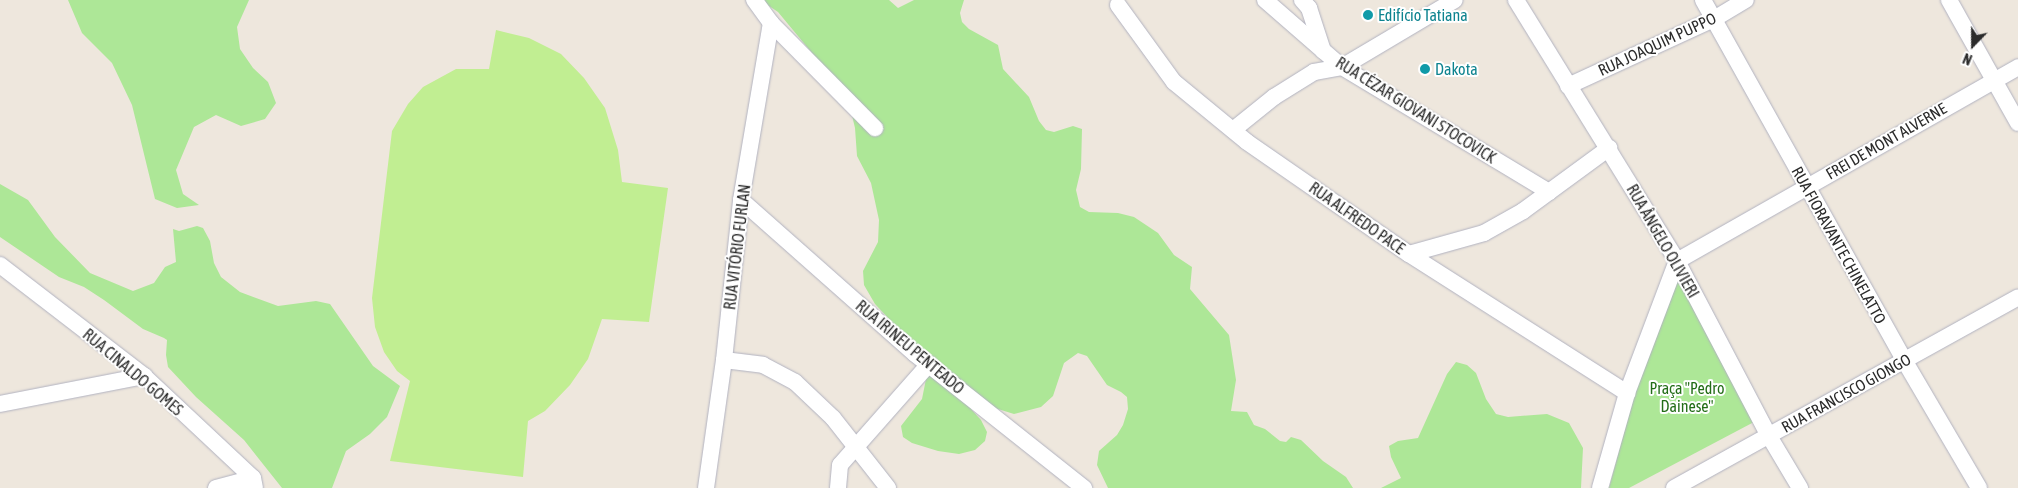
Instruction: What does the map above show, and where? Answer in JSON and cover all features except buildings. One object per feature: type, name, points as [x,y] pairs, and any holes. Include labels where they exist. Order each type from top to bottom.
[{"type":"street","name":"RUA CÉZAR GIOVANI STOCOVICK","points":[[1266,0],[1342,67],[1549,192]]},
{"type":"street","points":[[1233,130],[1274,97],[1314,72],[1342,67],[1454,0]]},
{"type":"street","name":"RUA ÂNGELO OLIVIERI","points":[[1516,0],[1677,261],[1769,436],[1800,488]]},
{"type":"street","name":"RUA FIORAVANTE CHINELATTO","points":[[1703,0],[1904,360],[1979,488]]},
{"type":"street","name":"RUA JOAQUIM PUPPO","points":[[1568,86],[1714,19],[1746,0]]},
{"type":"street","points":[[1949,0],[2018,123]]},
{"type":"street","points":[[1310,3],[1323,51]]},
{"type":"street","points":[[758,4],[771,23],[792,46],[809,59],[876,128]]},
{"type":"street","name":"RUA ALFREDO PACE","points":[[1118,5],[1174,82],[1233,130],[1409,254],[1627,393]]},
{"type":"street","name":"RUA VITÓRIO FURLAN","points":[[706,488],[724,360],[741,200],[771,23]]},
{"type":"street","name":"FREI DE MONT ALVERNE","points":[[1677,261],[2018,67]]},
{"type":"street","points":[[1409,254],[1484,233],[1524,210],[1609,148]]},
{"type":"street","name":"RUA IRINEU PENTEADO","points":[[741,200],[929,364],[1084,488]]},
{"type":"street","points":[[1600,488],[1627,393],[1677,261]]},
{"type":"street","name":"RUA CINALDO GOMES","points":[[0,265],[144,376],[254,483]]},
{"type":"street","name":"RUA FRANCISCO GIONGO","points":[[1674,488],[2018,297]]},
{"type":"street","points":[[724,360],[763,365],[795,382],[832,418],[858,447],[888,488]]},
{"type":"street","points":[[838,488],[840,465],[858,447],[929,364]]},
{"type":"street","points":[[0,404],[144,376]]},
{"type":"street","points":[[216,488],[254,483]]},
{"type":"green space","points":[[68,0],[249,0],[237,27],[240,49],[253,68],[268,82],[276,103],[265,119],[241,126],[216,115],[194,127],[176,170],[183,194],[199,205],[177,208],[155,199],[132,105],[112,63],[82,33]]},
{"type":"green space","points":[[760,0],[889,0],[898,8],[914,0],[964,0],[960,13],[962,22],[969,29],[998,45],[1003,69],[1029,97],[1039,121],[1046,130],[1054,132],[1073,126],[1082,129],[1081,169],[1076,190],[1080,207],[1089,212],[1118,213],[1134,217],[1158,233],[1174,255],[1192,267],[1190,289],[1229,335],[1236,380],[1231,411],[1247,412],[1254,425],[1265,429],[1280,441],[1286,442],[1291,437],[1301,440],[1323,461],[1346,477],[1353,488],[1108,488],[1097,465],[1099,451],[1117,435],[1123,425],[1128,409],[1127,397],[1107,385],[1087,356],[1078,353],[1064,363],[1053,396],[1041,407],[1014,414],[985,405],[971,405],[971,409],[981,420],[987,432],[985,441],[975,450],[959,454],[938,451],[912,443],[903,437],[901,426],[922,399],[927,374],[905,336],[875,304],[864,285],[863,271],[878,242],[879,220],[871,183],[857,156],[855,128],[850,107],[832,77],[778,12]]},
{"type":"green space","points":[[496,30],[529,38],[561,54],[584,78],[605,108],[618,150],[622,182],[668,188],[649,322],[602,319],[588,359],[570,385],[545,411],[528,421],[523,477],[390,461],[410,381],[397,371],[384,352],[375,327],[372,298],[392,131],[408,104],[423,87],[456,69],[489,69]]},
{"type":"green space","points":[[0,184],[28,200],[55,237],[90,273],[133,291],[154,283],[165,267],[176,262],[173,229],[179,231],[197,226],[203,228],[210,241],[214,263],[221,277],[240,292],[278,306],[316,301],[330,304],[373,366],[400,386],[387,417],[370,434],[346,451],[332,488],[282,488],[244,440],[196,397],[168,367],[166,355],[167,340],[143,329],[84,287],[59,277],[0,237]]},
{"type":"green space","name":"Praça \"Pedro Dainese\"","points":[[1678,273],[1754,422],[1629,488],[1609,488],[1634,394]]},
{"type":"green space","points":[[1456,362],[1467,365],[1476,373],[1486,399],[1496,414],[1508,417],[1547,414],[1569,423],[1583,448],[1581,488],[1381,488],[1401,478],[1391,457],[1389,446],[1398,441],[1418,438],[1447,374]]},
{"type":"place","name":"Edifício Tatiana","points":[[1368,15]]},
{"type":"place","name":"Dakota","points":[[1425,69]]}]
